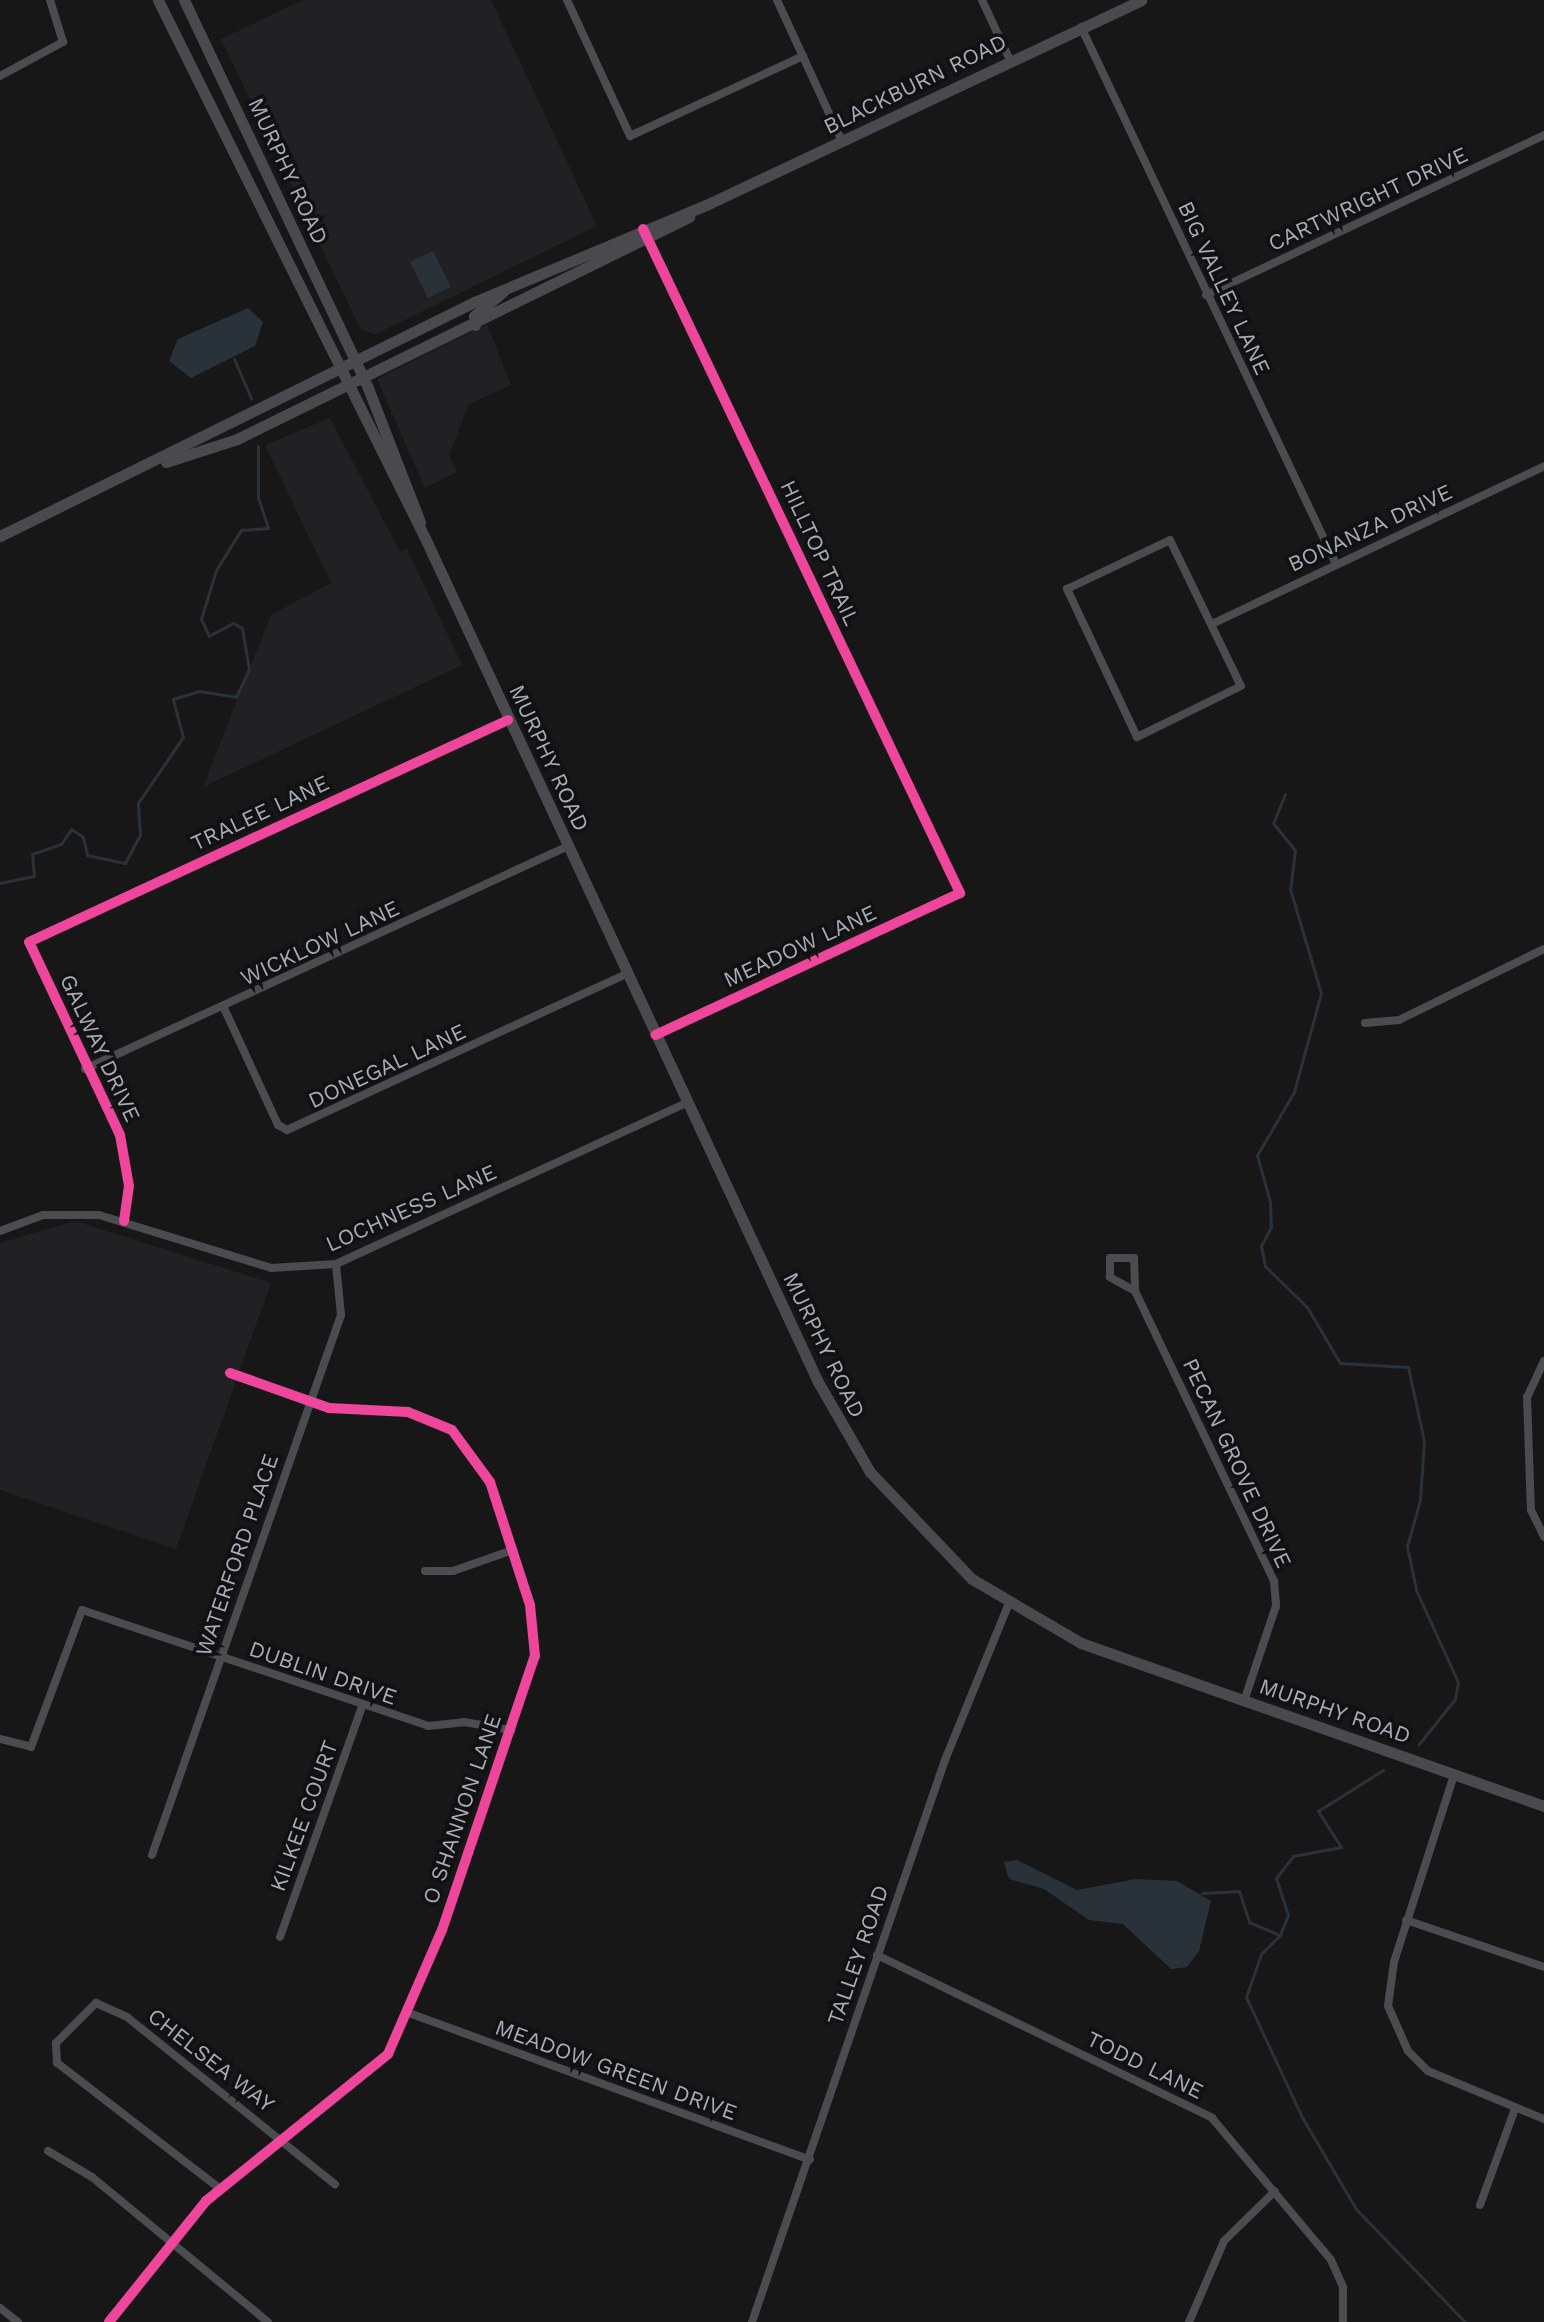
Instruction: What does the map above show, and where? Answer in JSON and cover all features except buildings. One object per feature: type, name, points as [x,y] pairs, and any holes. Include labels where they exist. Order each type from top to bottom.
[{"type":"main road","name":"MURPHY ROAD","points":[[158,0],[189,68],[425,538],[656,1035],[860,1457],[930,1540],[1009,1603],[1081,1643],[1544,1806]]},
{"type":"main road","name":"MURPHY ROAD","points":[[184,0],[405,469],[425,538]]},
{"type":"main road","name":"BLACKBURN ROAD","points":[[146,469],[337,366],[559,263],[706,205],[1141,0]]},
{"type":"main road","points":[[250,190],[270,180]]},
{"type":"main road","name":"BLACKBURN ROAD","points":[[146,469],[237,439],[567,282],[649,241],[706,205]]},
{"type":"main road","points":[[559,263],[567,282]]},
{"type":"main road","points":[[475,325],[476,313],[516,282]]},
{"type":"main road","points":[[0,536],[146,469]]},
{"type":"street","points":[[0,76],[63,42],[50,0]]},
{"type":"street","points":[[567,0],[630,136],[803,56]]},
{"type":"street","points":[[777,0],[842,141]]},
{"type":"street","points":[[982,0],[1010,60]]},
{"type":"street","name":"BIG VALLEY LANE","points":[[1081,27],[1336,564]]},
{"type":"street","name":"CARTWRIGHT DRIVE","points":[[1206,295],[1544,135]]},
{"type":"street","name":"HILLTOP TRAIL","points":[[643,229],[960,893]]},
{"type":"street","name":"BONANZA DRIVE","points":[[1212,624],[1544,466]]},
{"type":"street","points":[[1170,540],[1212,624],[1241,686],[1137,737],[1067,589],[1170,540]]},
{"type":"street","name":"TRALEE LANE","points":[[29,942],[508,720]]},
{"type":"street","name":"WICKLOW LANE","points":[[85,1069],[224,1008],[568,846]]},
{"type":"street","name":"MEADOW LANE","points":[[656,1035],[960,893]]},
{"type":"street","name":"GALWAY DRIVE","points":[[29,942],[125,1152],[124,1221]]},
{"type":"street","points":[[1365,1023],[1399,1020],[1544,949]]},
{"type":"street","name":"DONEGAL LANE","points":[[224,1008],[278,1125],[287,1130],[628,973]]},
{"type":"street","name":"LOCHNESS LANE","points":[[1,1229],[63,1213],[124,1221],[271,1268],[336,1264],[688,1102]]},
{"type":"street","name":"PECAN GROVE DRIVE","points":[[1135,1291],[1110,1277],[1110,1258],[1134,1258],[1135,1291],[1274,1581],[1276,1606],[1244,1701]]},
{"type":"street","name":"WATERFORD PLACE","points":[[152,1855],[341,1315],[336,1264]]},
{"type":"street","points":[[1544,1361],[1527,1397],[1531,1510],[1544,1537]]},
{"type":"street","name":"O SHANNON LANE","points":[[109,2322],[219,2188],[279,2140],[368,2077],[409,2013],[511,1730],[536,1646],[513,1550],[490,1482],[452,1430],[408,1412],[310,1401],[230,1373]]},
{"type":"street","points":[[425,1571],[453,1571],[513,1550]]},
{"type":"street","name":"TALLEY ROAD","points":[[752,2322],[810,2160],[877,1955],[1009,1603]]},
{"type":"street","name":"DUBLIN DRIVE","points":[[0,1739],[31,1747],[82,1610],[362,1707],[428,1726],[464,1722],[511,1730]]},
{"type":"street","name":"KILKEE COURT","points":[[280,1937],[362,1707]]},
{"type":"street","points":[[1454,1775],[1406,1920],[1388,2006],[1408,2051],[1428,2071],[1544,2119]]},
{"type":"street","points":[[1406,1920],[1544,1967]]},
{"type":"street","name":"TODD LANE","points":[[877,1955],[1201,2111],[1275,2191],[1340,2278],[1343,2322]]},
{"type":"street","name":"CHELSEA WAY","points":[[219,2188],[57,2063],[56,2043],[96,2003],[127,2017],[335,2184]]},
{"type":"street","name":"MEADOW GREEN DRIVE","points":[[409,2013],[810,2160]]},
{"type":"street","points":[[1480,2205],[1515,2109]]},
{"type":"street","points":[[48,2151],[173,2244],[268,2322]]},
{"type":"street","points":[[1189,2322],[1224,2241],[1275,2191]]},
{"type":"street","points":[[0,2308],[18,2322]]},
{"type":"shaded area","points":[[303,0],[491,0],[597,226],[376,334],[361,330],[221,39]]},
{"type":"shaded area","points":[[433,251],[451,287],[428,298],[410,262]]},
{"type":"shaded area","points":[[248,308],[263,322],[255,346],[191,378],[169,361],[178,339]]},
{"type":"shaded area","points":[[487,324],[511,385],[469,404],[449,455],[457,472],[425,488],[377,379]]},
{"type":"shaded area","points":[[330,418],[400,552],[407,549],[462,665],[203,787],[271,615],[331,583],[265,445]]},
{"type":"shaded area","points":[[75,1221],[271,1283],[176,1549],[0,1490],[0,1243]]},
{"type":"shaded area","points":[[1017,1860],[1077,1890],[1136,1879],[1177,1881],[1211,1901],[1199,1951],[1187,1967],[1171,1969],[1123,1924],[1089,1920],[1044,1889],[1009,1879],[1004,1862]]},
{"type":"waterway","points":[[234,359],[251,398]]},
{"type":"waterway","points":[[0,883],[34,876],[32,854],[61,844],[71,829],[83,837],[87,855],[125,863],[140,835],[138,803],[183,737],[173,699],[199,691],[236,697],[249,669],[242,628],[233,623],[209,636],[201,619],[216,570],[241,530],[268,528],[258,498],[258,446]]},
{"type":"waterway","points":[[1285,794],[1273,823],[1295,850],[1290,889],[1321,993],[1294,1092],[1257,1155],[1270,1202],[1271,1227],[1261,1246],[1265,1266],[1307,1307],[1340,1363],[1408,1367],[1424,1441],[1420,1500],[1407,1546],[1416,1590],[1458,1682],[1455,1699],[1419,1744]]},
{"type":"waterway","points":[[1202,1893],[1239,1891],[1249,1922],[1280,1935],[1288,1915],[1276,1878],[1293,1856],[1341,1847],[1318,1811],[1383,1770]]},
{"type":"waterway","points":[[1280,1935],[1261,1954],[1246,1997],[1303,2119],[1356,2209],[1465,2322]]},
{"type":"cycle path","points":[[643,229],[960,893],[656,1035]]},
{"type":"cycle path","points":[[124,1221],[129,1186],[120,1135],[29,942],[508,720]]},
{"type":"cycle path","points":[[109,2322],[206,2201],[388,2054],[442,1930],[535,1656],[530,1605],[490,1482],[452,1430],[408,1412],[329,1408],[230,1373]]}]
